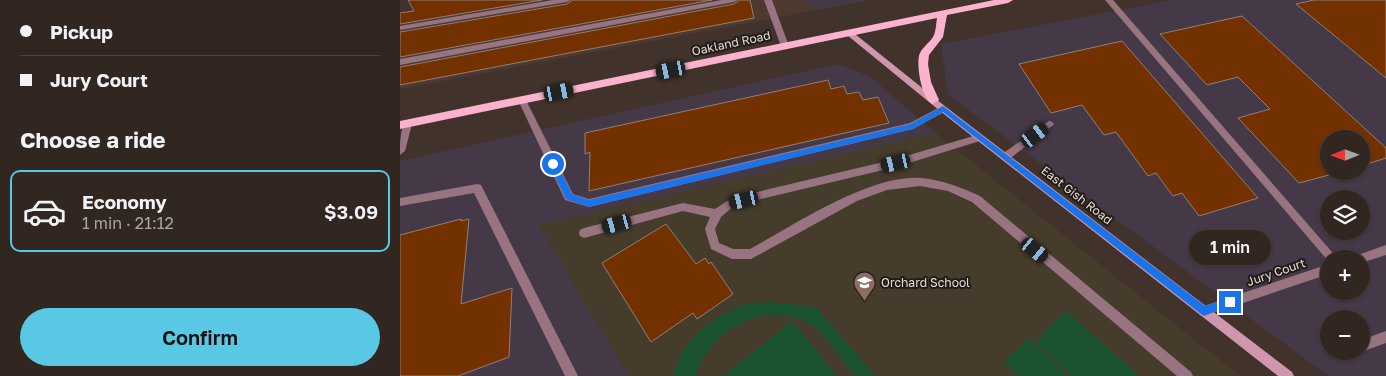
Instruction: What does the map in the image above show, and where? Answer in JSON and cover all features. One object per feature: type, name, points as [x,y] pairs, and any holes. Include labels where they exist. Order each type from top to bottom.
[{"type":"main road","name":"Oakland Road","points":[[402,125],[1008,0]]},
{"type":"main road","points":[[933,100],[922,64],[924,54],[938,37],[943,13]]},
{"type":"main road","name":"East Gish Road","points":[[850,33],[980,138],[1288,376]]},
{"type":"street","points":[[400,28],[567,0]]},
{"type":"street","points":[[400,62],[734,0]]},
{"type":"street","points":[[768,0],[784,46]]},
{"type":"street","points":[[1109,0],[1325,250]]},
{"type":"street","points":[[522,100],[569,196],[589,203],[913,126],[943,109]]},
{"type":"street","points":[[1005,157],[1049,124]]},
{"type":"street","points":[[400,151],[402,125]]},
{"type":"street","points":[[980,138],[896,163],[732,202],[717,214],[710,229],[716,246],[732,254],[751,254],[853,198],[887,186],[920,182],[950,187],[976,199],[1188,376]]},
{"type":"street","points":[[400,202],[477,188],[572,376]]},
{"type":"street","points":[[584,233],[683,206],[717,214]]},
{"type":"street","points":[[1370,255],[1386,250]]},
{"type":"street","name":"Jury Court","points":[[1204,311],[1320,272]]},
{"type":"street","points":[[1370,343],[1386,337]]},
{"type":"shaded area","points":[[476,0],[803,0],[817,10],[400,89],[400,13]]},
{"type":"shaded area","points":[[803,0],[871,0],[817,10]]},
{"type":"shaded area","points":[[1172,0],[1386,0],[1386,376],[1328,376],[948,95],[941,44]]},
{"type":"shaded area","points":[[837,64],[868,75],[936,133],[539,225],[628,376],[400,376],[400,161]]},
{"type":"shaded area","name":"Orchard School","points":[[936,133],[1240,376],[628,376],[539,225]]},
{"type":"green space","points":[[770,302],[816,307],[875,376],[855,376],[816,328],[809,323],[795,318],[779,315],[763,316],[748,320],[734,327],[711,348],[695,376],[673,376],[681,352],[704,327],[718,317],[744,304]]},
{"type":"green space","points":[[1066,311],[1140,376],[1072,376],[1035,342]]},
{"type":"green space","points":[[792,321],[837,376],[723,376]]},
{"type":"green space","points":[[1028,338],[1068,376],[1018,376],[1004,362]]},
{"type":"building","points":[[408,0],[542,0],[400,24],[400,13],[414,11]]},
{"type":"building","points":[[573,0],[712,0],[400,57],[400,32],[567,4]]},
{"type":"building","points":[[740,0],[750,0],[754,18],[400,85],[400,67],[734,4]]},
{"type":"building","points":[[1314,0],[1386,0],[1386,78],[1296,4]]},
{"type":"building","points":[[1242,16],[1366,130],[1320,130],[1320,177],[1299,183],[1238,118],[1270,109],[1238,77],[1207,85],[1160,34]]},
{"type":"building","points":[[1122,41],[1258,198],[1199,216],[1182,193],[1173,196],[1156,173],[1148,176],[1116,132],[1104,135],[1082,105],[1051,113],[1019,64]]},
{"type":"building","points":[[828,80],[831,89],[844,86],[847,94],[859,92],[863,100],[878,97],[889,123],[589,191],[590,152],[585,154],[585,133]]},
{"type":"building","points":[[1370,133],[1386,148],[1386,158],[1370,163]]},
{"type":"building","points":[[461,219],[461,221],[469,219],[461,304],[512,288],[509,357],[458,376],[400,376],[400,235]]},
{"type":"building","points":[[666,224],[696,264],[705,258],[709,264],[711,262],[733,294],[697,319],[693,313],[651,342],[602,263]]},
{"type":"place","name":"Orchard School","points":[[865,301]]},
{"type":"route","points":[[553,164],[569,196],[589,203],[913,126],[943,109],[1204,311],[1230,302]]}]
